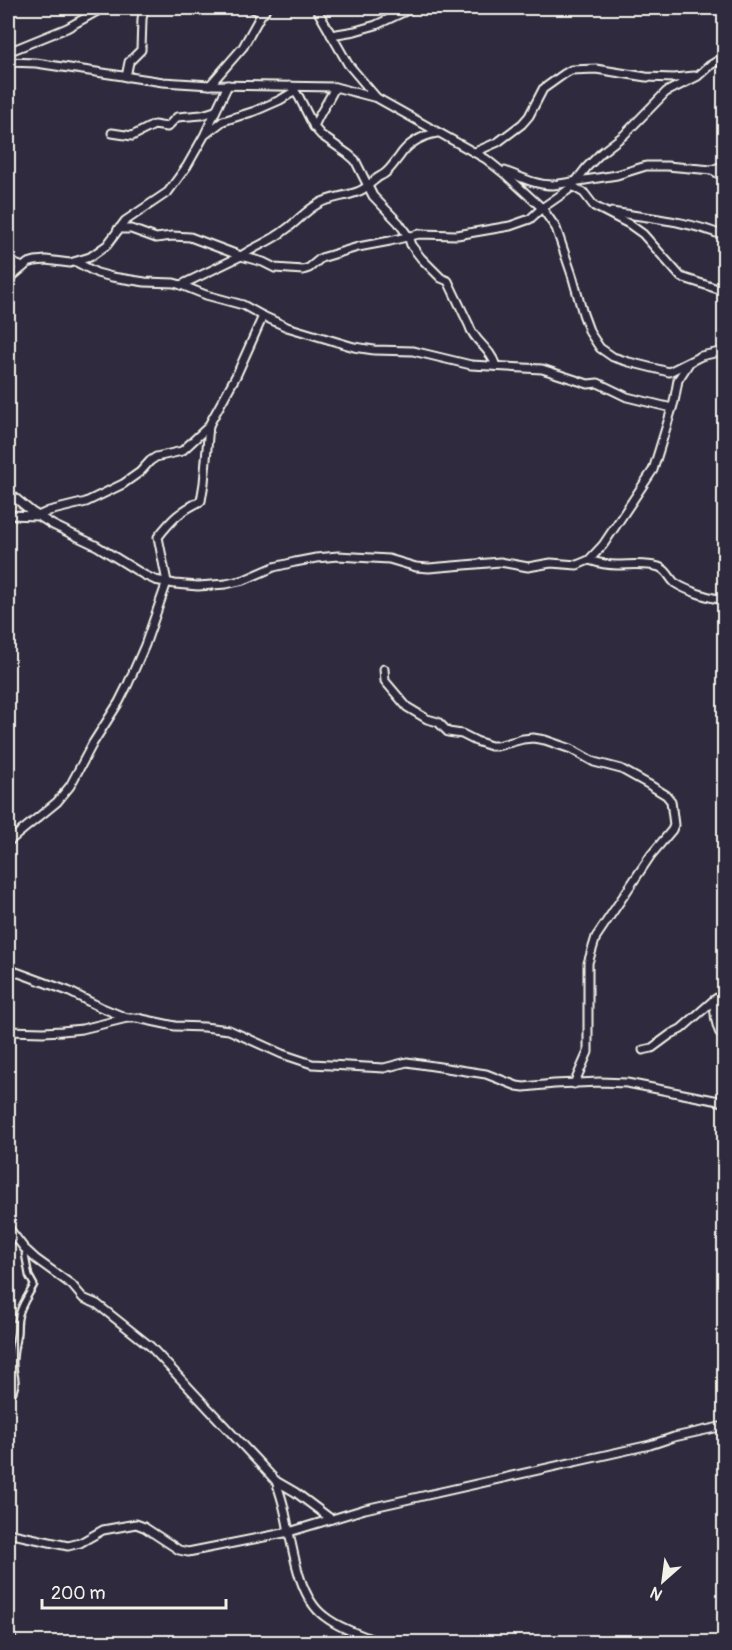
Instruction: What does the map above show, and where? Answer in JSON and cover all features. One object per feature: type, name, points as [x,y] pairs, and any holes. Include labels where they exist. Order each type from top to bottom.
[{"type":"street","points":[[8,52],[67,28],[103,8]]},
{"type":"street","points":[[126,77],[129,62],[141,50],[144,8]]},
{"type":"street","points":[[210,85],[243,47],[264,10],[252,8]]},
{"type":"street","points":[[316,8],[348,64],[377,98]]},
{"type":"street","points":[[331,35],[376,25],[412,8]]},
{"type":"street","points":[[118,229],[131,229],[156,238],[190,237],[275,268],[303,270],[321,258],[408,236],[470,234],[510,226],[530,219],[574,184],[587,166],[624,135],[661,97],[698,76],[708,66],[724,57]]},
{"type":"street","points":[[8,62],[36,63],[164,82],[293,88],[335,87],[377,98],[474,152],[498,168],[542,208],[556,228],[583,314],[590,333],[600,348],[613,357],[664,372],[669,372],[701,356],[724,351]]},
{"type":"street","points":[[474,152],[492,146],[522,124],[529,116],[543,89],[571,70],[597,69],[646,77],[698,76]]},
{"type":"street","points":[[8,280],[28,263],[46,260],[76,262],[90,257],[107,245],[118,229],[137,213],[168,192],[204,136],[228,85]]},
{"type":"street","points":[[314,127],[335,87]]},
{"type":"street","points":[[293,88],[314,127],[321,135],[355,160],[373,196],[399,224],[421,258],[441,278],[448,281],[471,332],[491,353],[496,366]]},
{"type":"street","points":[[204,136],[224,121],[280,100],[293,88]]},
{"type":"street","points":[[112,133],[132,136],[154,125],[167,127],[177,117],[202,115],[215,111]]},
{"type":"street","points":[[181,285],[242,256],[285,231],[316,205],[331,198],[369,187],[374,180],[385,174],[406,147],[425,135],[437,133]]},
{"type":"street","points":[[712,170],[724,165]]},
{"type":"street","points":[[498,168],[543,185],[574,184],[646,166],[712,170],[724,177]]},
{"type":"street","points":[[574,184],[594,206],[643,234],[681,277],[724,291]]},
{"type":"street","points":[[600,210],[683,223],[724,236]]},
{"type":"street","points":[[8,261],[23,267]]},
{"type":"street","points":[[76,262],[97,273],[111,277],[181,285],[206,295],[243,305],[287,327],[354,347],[412,351],[459,363],[548,370],[588,384],[598,383],[627,398],[672,408]]},
{"type":"street","points":[[8,515],[38,516],[86,502],[113,490],[140,472],[156,457],[182,451],[209,425],[237,374],[263,316]]},
{"type":"street","points":[[8,492],[53,525],[97,546],[156,580],[167,582],[198,586],[226,584],[310,558],[338,556],[389,559],[416,567],[429,568],[500,562],[528,567],[551,563],[577,566],[589,560],[603,545],[653,471],[678,380],[690,361]]},
{"type":"street","points":[[8,842],[57,802],[70,786],[128,684],[145,645],[167,582],[158,537],[171,519],[183,509],[201,501],[209,425]]},
{"type":"street","points":[[589,560],[602,564],[646,565],[663,568],[674,582],[681,586],[724,600]]},
{"type":"street","points":[[384,669],[385,681],[407,706],[438,722],[448,732],[462,734],[491,746],[523,739],[545,740],[571,749],[594,762],[621,769],[666,795],[671,801],[674,825],[672,830],[651,855],[600,930],[589,956],[588,1052],[574,1084]]},
{"type":"street","points":[[8,969],[68,990],[127,1018]]},
{"type":"street","points":[[643,1050],[652,1048],[681,1029],[724,993]]},
{"type":"street","points":[[714,1000],[718,1029],[724,1039]]},
{"type":"street","points":[[8,1031],[43,1032],[82,1029],[127,1018],[138,1018],[175,1026],[204,1026],[229,1030],[282,1054],[312,1064],[384,1068],[407,1062],[486,1074],[524,1087],[600,1082],[627,1083],[724,1102]]},
{"type":"street","points":[[8,1227],[24,1248],[72,1285],[83,1298],[97,1305],[150,1346],[276,1481],[332,1519]]},
{"type":"street","points":[[8,1392],[13,1392],[16,1383],[12,1362],[18,1333],[18,1318],[34,1286],[29,1276],[25,1254]]},
{"type":"street","points":[[8,1533],[68,1546],[80,1544],[103,1530],[136,1524],[179,1550],[188,1552],[288,1532],[365,1509],[650,1445],[724,1425]]},
{"type":"street","points":[[276,1481],[285,1509],[288,1532],[299,1573],[312,1605],[336,1624],[379,1642]]},
{"type":"street","points":[[8,1630],[13,1642]]}]
